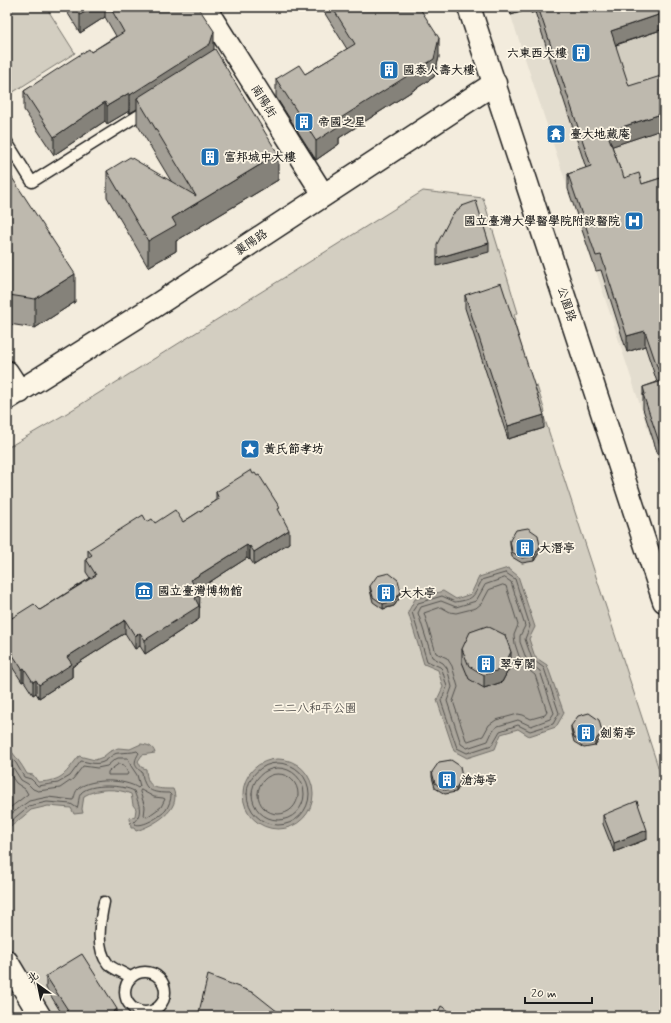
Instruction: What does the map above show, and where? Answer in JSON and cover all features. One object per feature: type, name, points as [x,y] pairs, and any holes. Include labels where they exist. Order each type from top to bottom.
[{"type":"street","name":"南陽街","points":[[205,7],[232,58],[323,194]]},
{"type":"street","name":"公園路","points":[[469,7],[664,601]]},
{"type":"street","name":"襄陽路","points":[[13,395],[155,306],[323,194],[495,83]]},
{"type":"street","points":[[7,372],[13,395]]},
{"type":"street","points":[[7,961],[40,1016]]},
{"type":"lane","points":[[7,142],[32,182],[154,106]]},
{"type":"lane","points":[[104,902],[100,918],[100,949],[109,964],[130,977]]},
{"type":"lane","points":[[144,971],[158,975],[166,988],[164,1002],[154,1014],[139,1013],[127,1004],[124,990],[130,977],[144,971]]},
{"type":"shaded area","name":"國立臺灣大學醫學院附設醫院","points":[[508,7],[664,7],[664,478],[596,271],[611,266],[590,181],[568,189]]},
{"type":"green space","points":[[12,7],[46,7],[75,53],[7,96],[7,10]]},
{"type":"green space","points":[[664,29],[664,90],[624,86],[611,46]]},
{"type":"green space","points":[[664,129],[664,192],[624,193],[595,152]]},
{"type":"green space","name":"二二八和平公園","points":[[423,191],[483,198],[518,313],[514,315],[516,320],[514,321],[533,387],[537,386],[545,412],[543,414],[664,785],[664,1016],[48,1016],[7,948],[7,448],[67,413]]},
{"type":"water","points":[[508,568],[518,576],[535,627],[529,639],[535,657],[547,665],[564,713],[556,727],[529,736],[518,729],[501,734],[495,749],[467,758],[454,751],[437,700],[443,687],[438,670],[424,664],[408,612],[415,599],[443,591],[456,599],[471,594],[479,577]]},
{"type":"water","points":[[141,744],[150,746],[155,753],[142,755],[138,761],[141,767],[146,769],[148,781],[157,788],[173,789],[175,797],[174,804],[170,810],[157,821],[143,829],[136,831],[134,828],[131,828],[130,818],[135,816],[136,809],[133,805],[131,794],[113,790],[101,790],[84,796],[82,809],[83,813],[74,814],[71,808],[48,806],[31,810],[13,825],[9,826],[7,822],[7,745],[27,774],[33,775],[38,782],[59,778],[67,771],[79,756],[95,760],[118,748],[130,749]]},
{"type":"water","points":[[278,759],[291,762],[303,769],[310,781],[313,794],[310,807],[303,819],[291,826],[278,829],[265,826],[253,819],[246,807],[243,794],[246,781],[253,769],[265,762]]},
{"type":"building","points":[[75,7],[93,7],[80,15]]},
{"type":"building","points":[[110,7],[198,7],[214,31],[210,44],[130,95],[129,93],[107,106],[105,102],[54,137],[24,91],[89,49],[91,52],[124,32]]},
{"type":"building","name":"國泰人壽大樓","points":[[332,7],[419,7],[439,38],[434,59],[336,121],[339,126],[316,141],[276,79],[299,65],[305,74],[355,44]]},
{"type":"building","name":"國立臺灣大學醫學院附設醫院","points":[[538,7],[664,7],[664,13],[611,31],[629,86],[664,75],[664,113],[607,132],[624,178],[639,173],[642,184],[664,177],[664,457],[643,394],[645,394],[643,387],[662,381],[645,331],[627,336],[601,255],[596,256],[568,174],[591,166]]},
{"type":"building","points":[[215,49],[278,154],[172,218],[176,225],[148,241],[107,171],[130,157],[196,196],[137,98]]},
{"type":"building","points":[[7,170],[75,274],[35,299],[9,295],[7,292]]},
{"type":"building","points":[[476,201],[489,243],[437,258],[437,244],[452,215],[462,206]]},
{"type":"building","points":[[501,283],[544,415],[508,426],[465,295]]},
{"type":"building","name":"國立臺灣博物館","points":[[251,470],[253,474],[255,473],[257,476],[259,475],[280,508],[278,509],[289,530],[254,552],[250,546],[249,547],[247,545],[191,580],[200,595],[195,598],[199,606],[145,640],[140,633],[135,636],[125,620],[67,657],[72,664],[39,685],[36,680],[33,682],[24,668],[22,669],[7,646],[7,621],[34,604],[40,610],[96,575],[86,559],[92,555],[88,550],[143,515],[147,522],[152,519],[155,523],[175,510],[183,522],[219,499],[216,492]]},
{"type":"building","name":"大潛亭","points":[[528,528],[538,535],[540,546],[534,556],[522,558],[512,552],[510,540],[516,530]]},
{"type":"building","name":"大木亭","points":[[389,573],[398,580],[401,592],[394,601],[383,604],[373,597],[370,586],[377,576]]},
{"type":"building","name":"翠亨閣","points":[[487,626],[505,635],[511,652],[502,669],[484,675],[469,666],[462,649],[470,632]]},
{"type":"building","name":"劍菊亭","points":[[589,713],[599,720],[602,732],[595,741],[584,744],[574,737],[571,726],[578,716]]},
{"type":"building","name":"滄海亭","points":[[451,760],[460,766],[462,778],[456,788],[445,790],[435,783],[432,772],[439,762]]},
{"type":"building","points":[[637,801],[647,830],[614,843],[603,815]]},
{"type":"building","points":[[82,954],[117,1009],[112,1013],[114,1016],[59,1016],[68,1010],[46,976]]},
{"type":"building","points":[[208,975],[254,993],[283,1016],[198,1016]]},
{"type":"building","points":[[441,1006],[456,1015],[456,1016],[436,1016]]},
{"type":"place","name":"六東西大樓","points":[[581,53]]},
{"type":"place","name":"國泰人壽大樓","points":[[389,70]]},
{"type":"place","name":"帝國之星","points":[[304,122]]},
{"type":"place","name":"臺大地藏庵","points":[[556,134]]},
{"type":"place","name":"富邦城中大樓","points":[[210,157]]},
{"type":"place","name":"國立臺灣大學醫學院附設醫院","points":[[634,221]]},
{"type":"place","name":"黃氏節孝坊","points":[[250,449]]},
{"type":"place","name":"大潛亭","points":[[525,548]]},
{"type":"place","name":"國立臺灣博物館","points":[[144,591]]},
{"type":"place","name":"大木亭","points":[[386,593]]},
{"type":"place","name":"翠亨閣","points":[[486,664]]},
{"type":"place","name":"劍菊亭","points":[[586,733]]},
{"type":"place","name":"滄海亭","points":[[447,780]]}]
